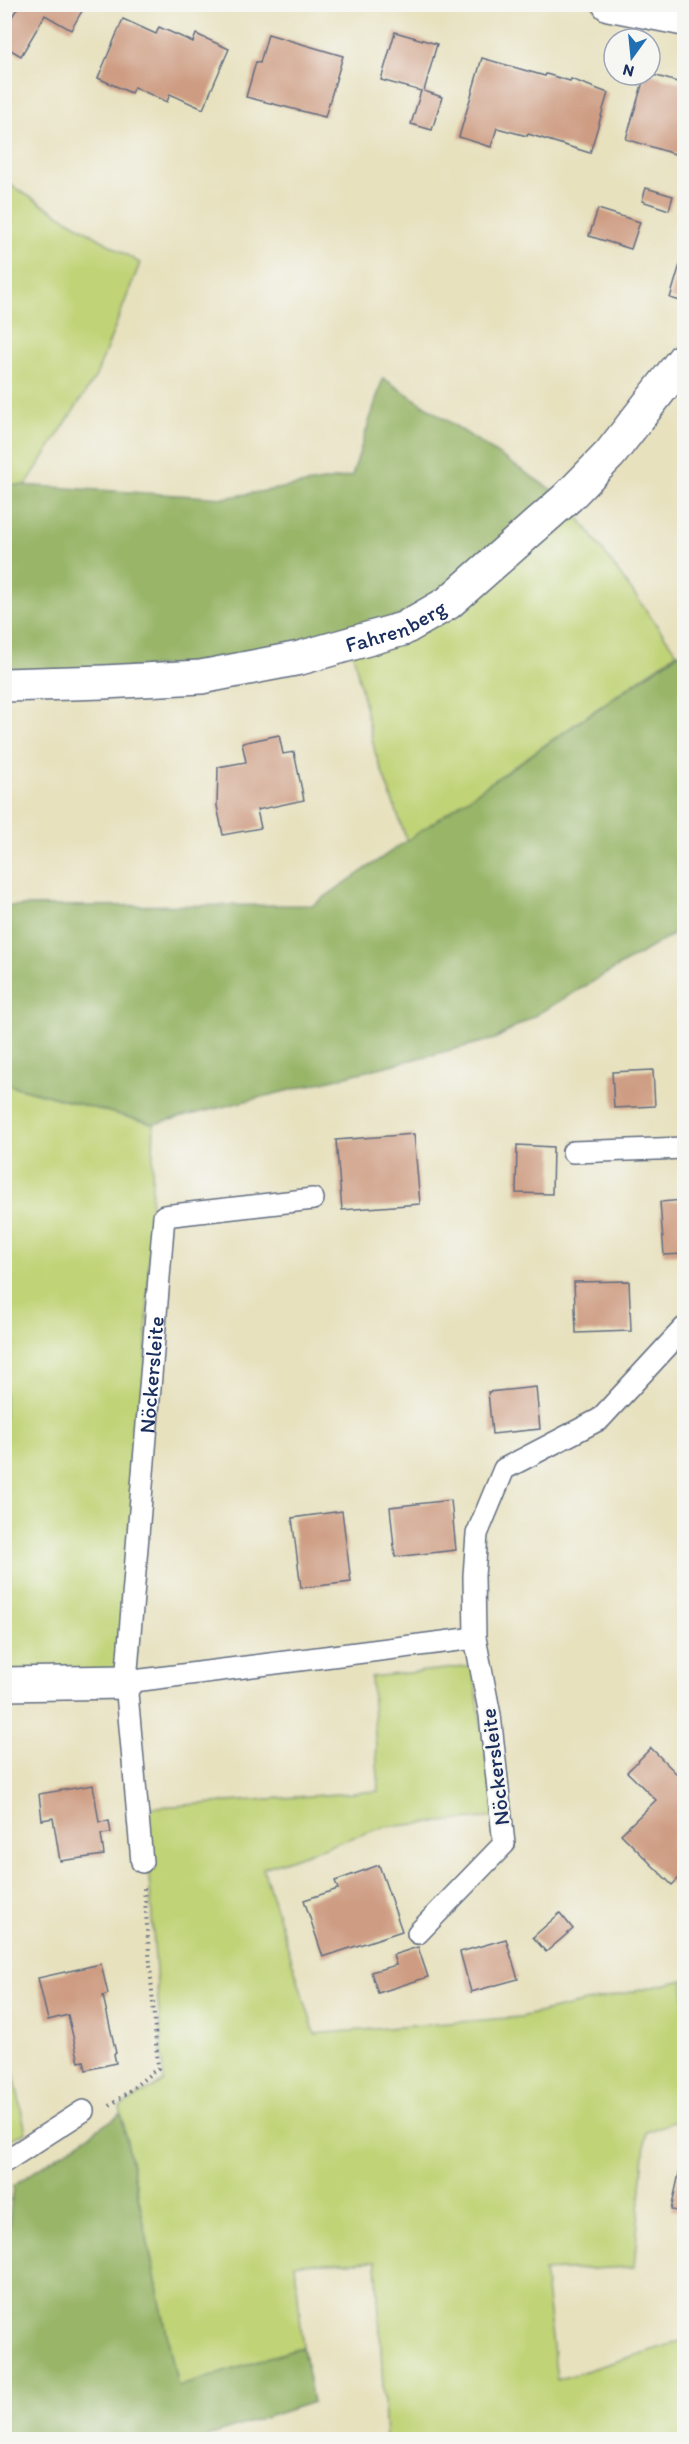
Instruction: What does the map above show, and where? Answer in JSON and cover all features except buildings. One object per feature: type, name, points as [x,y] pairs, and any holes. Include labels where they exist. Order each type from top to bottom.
[{"type":"street","points":[[609,4],[684,18]]},
{"type":"street","name":"Fahrenberg","points":[[4,685],[201,677],[300,658],[403,629],[448,603],[568,497],[610,454],[684,359]]},
{"type":"street","points":[[4,1684],[126,1682]]},
{"type":"lane","points":[[573,1152],[684,1148]]},
{"type":"lane","name":"Nöckersleite","points":[[142,1862],[126,1682],[164,1216],[314,1199]]},
{"type":"lane","name":"Nöckersleite","points":[[418,1933],[504,1844],[490,1715],[475,1638],[474,1576],[477,1534],[504,1469],[600,1419],[684,1328]]},
{"type":"lane","points":[[126,1682],[475,1638]]},
{"type":"lane","points":[[4,2162],[83,2111]]},
{"type":"path","points":[[83,2111],[86,2124],[158,2068],[142,1862]]},
{"type":"green space","points":[[5,182],[140,263],[96,376],[25,486],[5,484]]},
{"type":"green space","points":[[383,378],[561,496],[444,598],[297,654],[5,679],[4,484],[224,498],[352,476]]},
{"type":"green space","points":[[569,504],[677,653],[407,841],[375,752],[352,648]]},
{"type":"green space","points":[[684,650],[684,928],[495,1039],[154,1124],[5,1084],[5,906],[313,905]]},
{"type":"green space","points":[[4,1084],[154,1124],[135,1672],[5,1675]]},
{"type":"green space","points":[[473,1666],[495,1817],[384,1827],[263,1868],[315,2034],[520,2017],[684,1980],[684,2118],[646,2132],[634,2267],[544,2271],[557,2380],[684,2340],[684,2439],[386,2439],[376,2261],[295,2264],[303,2347],[178,2388],[120,2107],[164,2081],[144,1808],[379,1791],[371,1677]]},
{"type":"green space","points":[[4,2025],[26,2133],[5,2141],[4,2141]]},
{"type":"green space","points":[[121,2114],[178,2387],[303,2347],[313,2402],[199,2439],[5,2439],[4,2271],[13,2186]]}]
